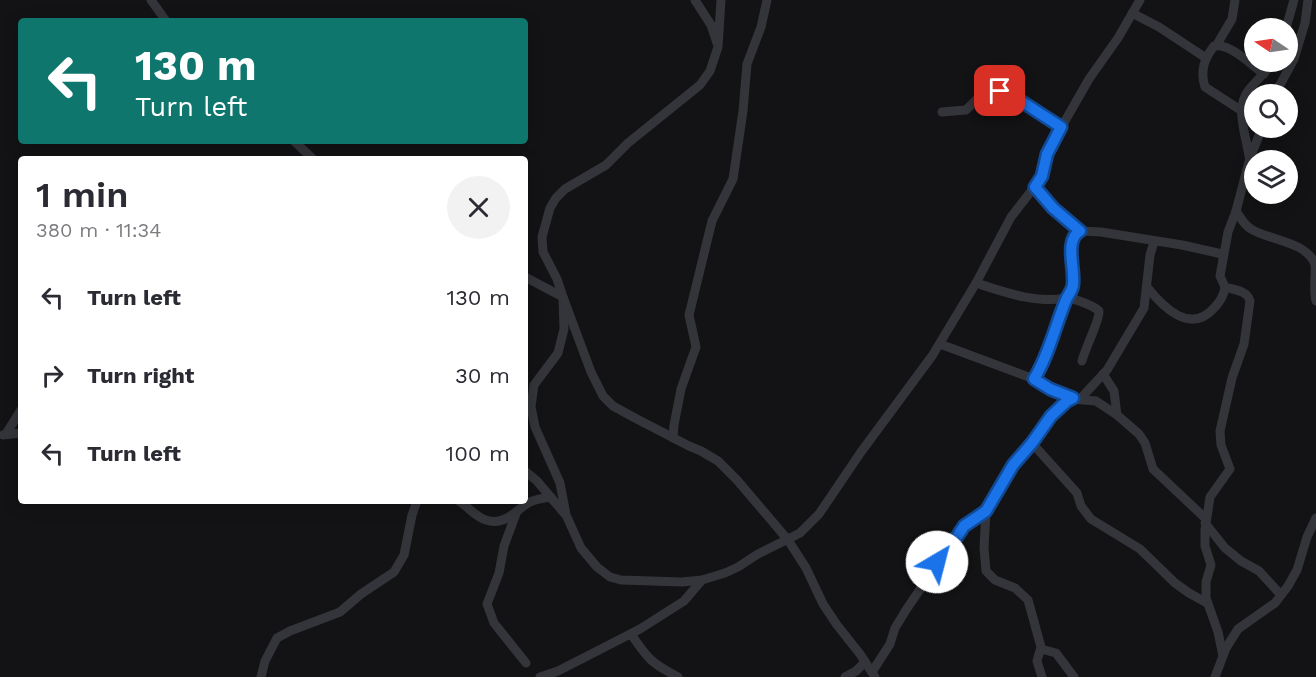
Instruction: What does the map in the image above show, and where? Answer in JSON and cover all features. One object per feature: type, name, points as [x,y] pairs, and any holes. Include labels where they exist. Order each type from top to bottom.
[{"type":"street","points":[[151,0],[164,18]]},
{"type":"street","points":[[694,0],[711,25],[718,47]]},
{"type":"street","points":[[721,0],[718,47],[711,71],[700,86],[628,143],[606,165],[565,189],[556,198],[544,224],[543,252],[557,279],[591,372],[603,396],[613,406],[701,451],[718,462],[737,480],[788,540],[806,568],[823,604],[874,675],[890,644],[895,628],[937,562],[947,552],[964,526],[986,511],[1013,465],[1051,416],[1103,374],[1144,308],[1150,255],[1154,242]]},
{"type":"street","points":[[674,438],[674,425],[681,389],[696,347],[689,315],[712,222],[733,178],[747,64],[761,27],[767,0]]},
{"type":"street","points":[[563,297],[562,341],[558,353],[534,386],[531,407],[539,439],[560,483],[566,515],[581,548],[597,567],[621,580],[664,582],[702,580],[738,567],[800,533],[819,514],[861,452],[913,384],[940,344],[1011,217],[1042,176],[1047,154],[1061,127],[1140,0]]},
{"type":"street","points":[[1235,0],[1232,19],[1206,58],[1202,70],[1205,87],[1242,111]]},
{"type":"street","points":[[1289,18],[1294,0]]},
{"type":"street","points":[[1280,84],[1294,59],[1305,23],[1308,0]]},
{"type":"street","points":[[1132,13],[1159,27],[1206,58]]},
{"type":"street","points":[[1216,46],[1231,50],[1264,74],[1247,92],[1242,111],[1249,150]]},
{"type":"street","points":[[942,112],[966,110],[981,94],[1000,91],[1010,94],[1061,127]]},
{"type":"street","points":[[297,144],[310,156]]},
{"type":"street","points":[[1147,287],[1162,305],[1178,316],[1194,319],[1208,315],[1222,298],[1225,287],[1220,276],[1222,254],[1244,181]]},
{"type":"street","points":[[1035,187],[1053,208],[1080,231]]},
{"type":"street","points":[[1236,211],[1252,230],[1272,236],[1313,258],[1316,269],[1316,301]]},
{"type":"street","points":[[1034,379],[1067,297],[1072,290],[1072,239],[1075,234],[1080,231],[1101,232],[1222,254]]},
{"type":"street","points":[[528,279],[563,297]]},
{"type":"street","points":[[976,282],[1011,294],[1042,299],[1067,297],[1100,311],[1100,317],[1086,346],[1082,361]]},
{"type":"street","points":[[1223,656],[1218,632],[1207,603],[1206,582],[1210,565],[1205,546],[1205,520],[1210,497],[1230,469],[1221,445],[1220,431],[1228,395],[1244,344],[1250,302],[1248,296],[1238,290],[1225,287]]},
{"type":"street","points":[[940,344],[1034,379],[1050,389],[1076,398],[1100,402],[1118,415],[1139,434],[1145,443],[1153,469],[1205,520],[1225,548],[1241,561],[1259,571],[1281,595]]},
{"type":"street","points":[[1103,374],[1114,391],[1118,415]]},
{"type":"street","points":[[3,435],[18,414]]},
{"type":"street","points":[[3,435],[18,433]]},
{"type":"street","points":[[1032,443],[1077,493],[1081,506],[1091,519],[1140,549],[1175,583],[1207,603]]},
{"type":"street","points":[[528,474],[566,515]]},
{"type":"street","points":[[528,503],[551,497]]},
{"type":"street","points":[[261,677],[265,661],[278,638],[290,631],[340,612],[361,594],[394,572],[404,555],[416,504]]},
{"type":"street","points":[[463,504],[478,516],[496,522],[507,519],[527,504]]},
{"type":"street","points":[[517,511],[504,546],[499,573],[487,604],[494,623],[526,663]]},
{"type":"street","points":[[986,511],[984,548],[986,571],[995,580],[1023,594],[1028,600],[1041,649],[1037,661],[1042,677]]},
{"type":"street","points":[[1215,677],[1230,640],[1238,629],[1275,603],[1297,570],[1307,537],[1316,518]]},
{"type":"street","points":[[1307,537],[1316,531]]},
{"type":"street","points":[[540,677],[558,671],[631,634],[684,601],[702,580]]},
{"type":"street","points":[[631,634],[656,666],[678,677]]},
{"type":"street","points":[[1041,649],[1056,653],[1074,677]]},
{"type":"street","points":[[845,677],[865,662]]},
{"type":"route","points":[[937,562],[947,552],[961,529],[986,511],[1013,465],[1044,428],[1051,416],[1073,398],[1050,389],[1034,379],[1061,316],[1066,297],[1072,290],[1074,266],[1071,245],[1075,234],[1080,231],[1053,208],[1035,187],[1042,176],[1047,154],[1061,127],[1010,94],[1000,91]]}]
